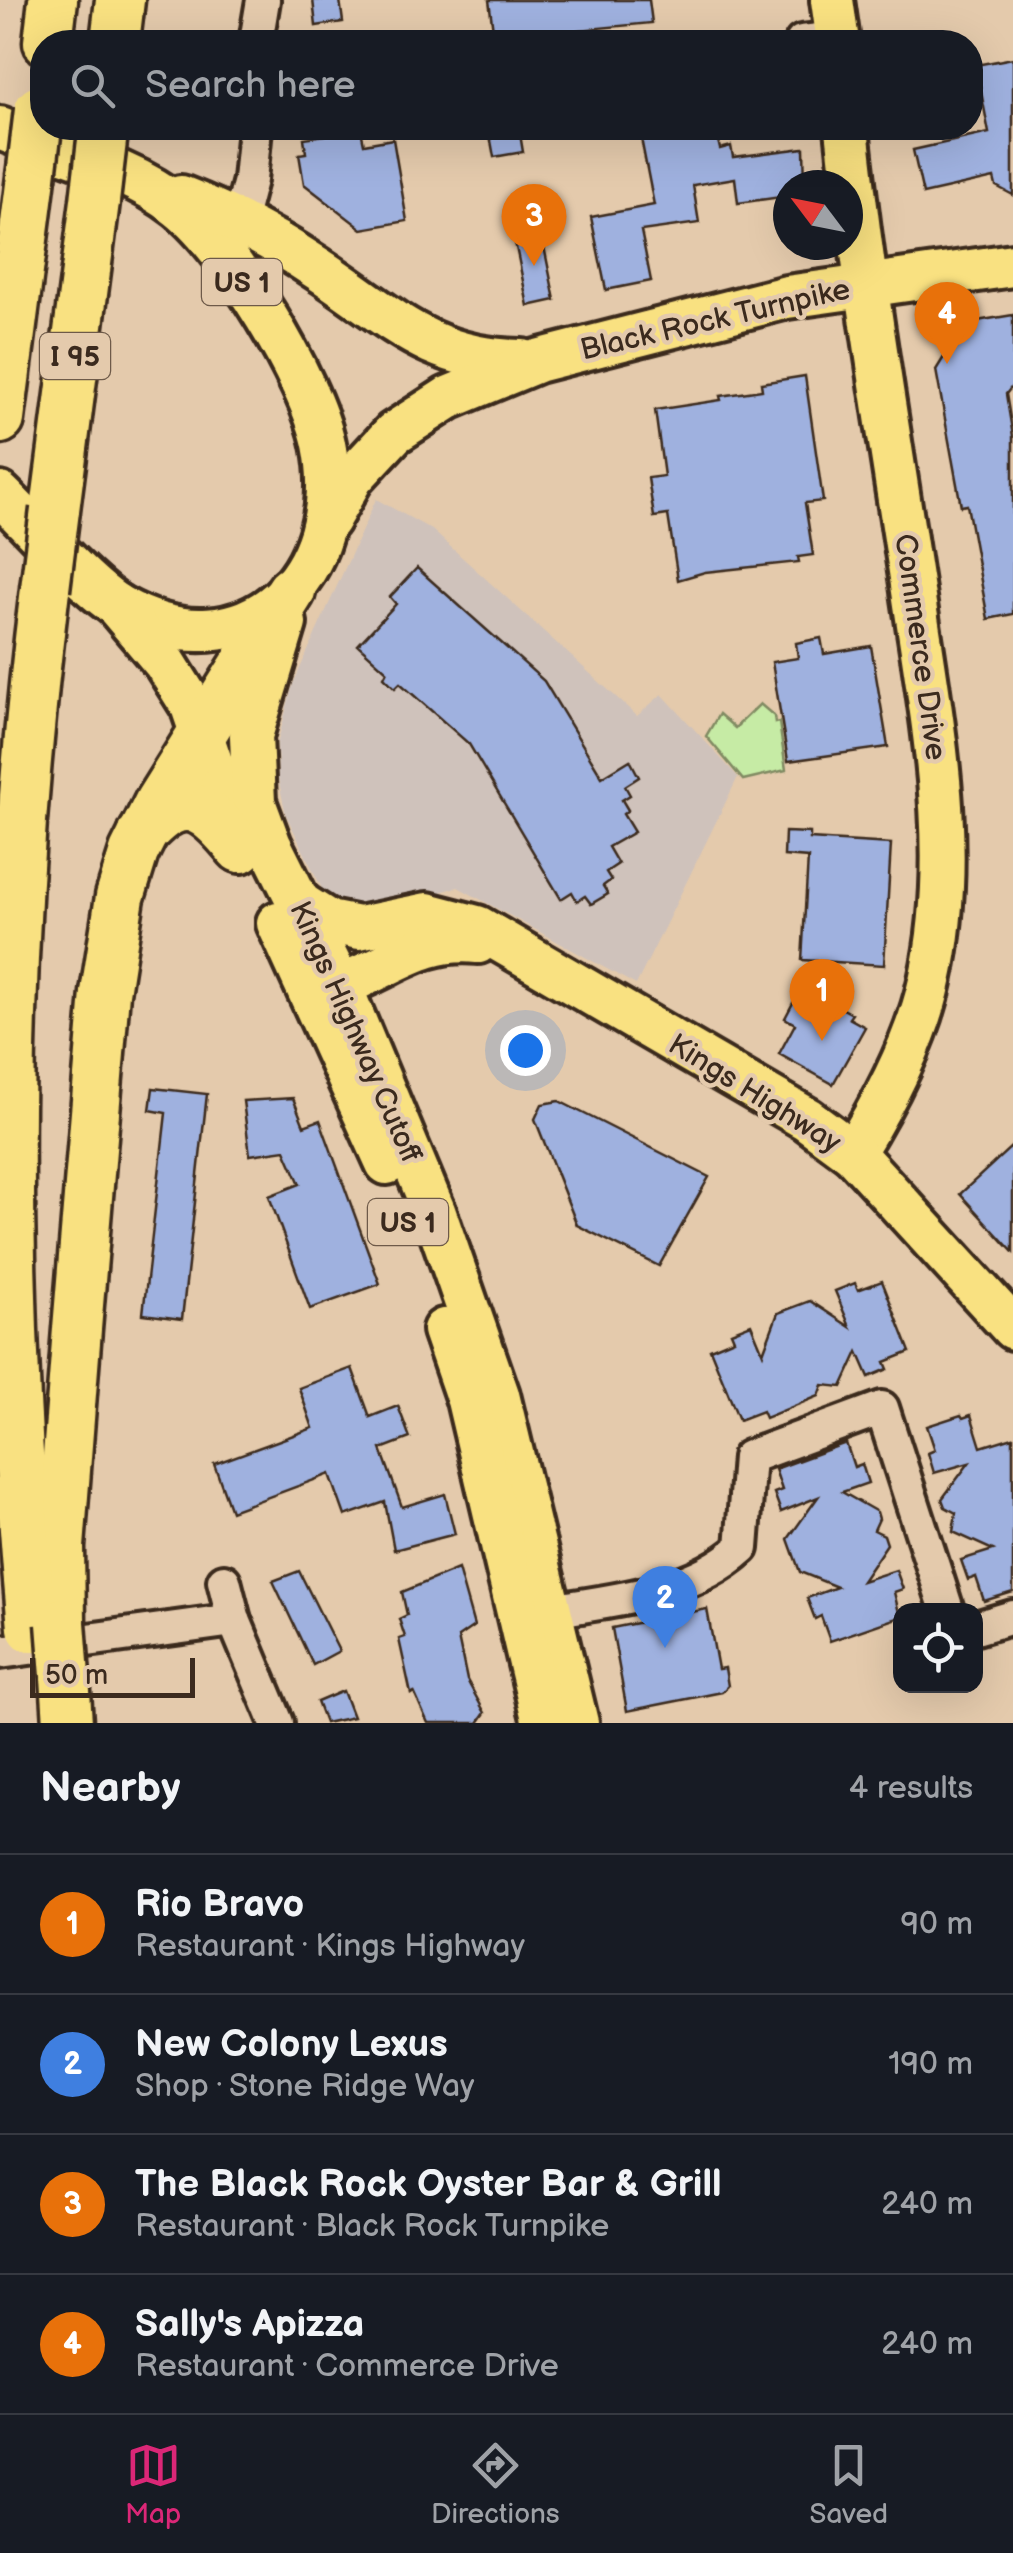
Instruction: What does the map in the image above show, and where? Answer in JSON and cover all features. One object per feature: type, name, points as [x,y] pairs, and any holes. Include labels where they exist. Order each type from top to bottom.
[{"type":"highway","points":[[49,30],[53,0]]},
{"type":"highway","points":[[116,30],[120,0]]},
{"type":"highway","name":"I 95","points":[[0,419],[31,177],[19,117]]},
{"type":"highway","name":"I 95","points":[[49,1693],[31,1634],[6,1309],[4,1073],[16,842],[45,588],[29,513],[95,201],[103,140]]},
{"type":"highway","points":[[31,1634],[60,1548],[104,992],[120,897],[141,836],[303,570]]},
{"type":"highway","points":[[141,836],[170,809],[190,806],[211,816],[240,848]]},
{"type":"highway","points":[[49,1693],[68,1723]]},
{"type":"main road","name":"US 1","points":[[0,494],[29,513],[116,605],[158,624],[193,632],[249,622],[280,604],[303,570],[326,503],[327,464],[319,424],[304,388],[220,248],[177,205],[62,140]]},
{"type":"main road","name":"Commerce Drive","points":[[848,140],[865,286],[942,790],[944,888],[930,982],[919,1018],[892,1080],[852,1153]]},
{"type":"main road","name":"Black Rock Turnpike","points":[[143,184],[239,222],[438,348],[490,361],[537,361]]},
{"type":"main road","name":"Black Rock Turnpike","points":[[303,570],[352,478],[394,432],[434,405],[537,361],[748,305],[1013,264]]},
{"type":"main road","name":"Kings Highway Cutoff","points":[[303,570],[262,688],[249,760],[260,823],[340,985],[403,1128],[442,1280]]},
{"type":"main road","name":"Kings Highway Cutoff","points":[[116,605],[173,674],[202,733],[240,848],[498,1394],[537,1614],[544,1723]]},
{"type":"main road","name":"Kings Highway","points":[[300,903],[329,922],[359,928],[427,914],[478,927],[503,946],[806,1120],[852,1153],[1013,1328]]},
{"type":"main road","name":"Kings Highway","points":[[340,985],[378,972],[432,942],[503,946]]},
{"type":"main road","name":"Kings Highway Cutoff","points":[[537,1614],[577,1723]]},
{"type":"street","points":[[258,30],[263,0]]},
{"type":"street","points":[[239,222],[250,180],[254,140]]},
{"type":"street","points":[[537,1614],[594,1608],[718,1570],[742,1548],[749,1457],[882,1408],[945,1603]]},
{"type":"street","points":[[224,1581],[234,1620],[277,1723]]},
{"type":"street","points":[[983,1626],[1013,1618]]},
{"type":"street","points":[[31,1634],[234,1620]]},
{"type":"shaded area","points":[[376,499],[432,530],[637,716],[662,694],[738,777],[636,985],[458,887],[377,910],[347,907],[324,893],[286,815],[278,778],[277,744],[293,684]]},
{"type":"green space","points":[[760,704],[774,716],[775,723],[779,722],[786,770],[743,780],[706,736],[719,714],[735,728]]},
{"type":"building","points":[[313,0],[340,0],[343,22],[316,26]]},
{"type":"building","points":[[489,0],[649,0],[652,23],[578,30],[493,30]]},
{"type":"building","points":[[1013,58],[1013,195],[996,186],[994,178],[923,194],[913,150],[958,140],[983,140],[983,134],[989,133],[983,102],[983,64]]},
{"type":"building","points":[[304,140],[363,140],[364,144],[393,140],[407,221],[362,229],[304,184],[299,154],[306,153]]},
{"type":"building","points":[[491,140],[521,140],[523,152],[494,157]]},
{"type":"building","points":[[641,140],[718,140],[720,149],[731,146],[733,157],[804,148],[805,170],[773,170],[773,198],[738,203],[735,178],[693,185],[699,223],[641,231],[651,281],[606,290],[591,217],[654,205]]},
{"type":"building","points":[[540,227],[555,300],[528,306],[513,232]]},
{"type":"building","points":[[1013,315],[1013,385],[1006,394],[1013,436],[1013,614],[988,619],[967,505],[961,506],[936,370],[965,323]]},
{"type":"building","points":[[805,376],[823,501],[805,503],[813,555],[798,557],[799,562],[705,572],[678,580],[668,515],[654,517],[648,478],[664,476],[655,410],[721,400],[720,396],[762,390],[761,383]]},
{"type":"building","points":[[417,568],[544,681],[602,777],[630,760],[639,777],[625,786],[630,795],[622,800],[628,810],[623,814],[634,832],[608,847],[618,864],[606,872],[611,880],[603,886],[608,894],[591,904],[585,896],[577,901],[572,892],[561,899],[469,744],[400,683],[395,688],[384,677],[387,671],[358,645],[396,604],[390,597]]},
{"type":"building","points":[[821,638],[824,654],[871,646],[888,747],[788,761],[772,662],[798,658],[796,643]]},
{"type":"building","points":[[785,832],[810,833],[810,839],[891,844],[884,965],[802,960],[808,858],[784,856]]},
{"type":"building","points":[[802,986],[852,1014],[849,1018],[865,1027],[833,1084],[779,1054],[795,1024],[785,1018]]},
{"type":"building","points":[[153,1088],[207,1094],[182,1319],[143,1314],[166,1113],[150,1110]]},
{"type":"building","points":[[293,1098],[304,1126],[320,1120],[380,1284],[310,1309],[269,1196],[300,1184],[285,1150],[250,1155],[243,1101]]},
{"type":"building","points":[[559,1101],[709,1177],[659,1266],[577,1225],[535,1119],[542,1104]]},
{"type":"building","points":[[1013,1145],[1013,1252],[960,1194]]},
{"type":"building","points":[[882,1281],[910,1352],[885,1362],[888,1369],[869,1377],[858,1352],[842,1387],[823,1385],[819,1396],[765,1418],[762,1411],[739,1420],[710,1349],[734,1339],[731,1332],[751,1324],[763,1353],[778,1313],[810,1301],[850,1327],[835,1291],[855,1283],[858,1290]]},
{"type":"building","points":[[352,1368],[370,1417],[398,1406],[410,1438],[381,1449],[402,1507],[445,1494],[455,1534],[394,1550],[385,1502],[345,1516],[330,1474],[231,1511],[214,1464],[313,1428],[299,1388]]},
{"type":"building","points":[[971,1415],[981,1447],[1013,1437],[1013,1592],[984,1601],[976,1577],[968,1580],[961,1560],[993,1550],[953,1532],[956,1513],[945,1507],[942,1499],[969,1463],[934,1473],[928,1453],[935,1450],[927,1426]]},
{"type":"building","points":[[846,1443],[854,1467],[862,1464],[868,1483],[842,1492],[877,1512],[879,1519],[874,1530],[884,1535],[887,1544],[862,1581],[896,1570],[903,1589],[894,1592],[897,1603],[893,1603],[893,1619],[830,1641],[821,1616],[815,1619],[807,1598],[837,1587],[800,1572],[788,1539],[818,1497],[781,1512],[774,1493],[782,1490],[775,1469]]},
{"type":"building","points":[[458,1569],[474,1626],[458,1637],[467,1680],[485,1713],[478,1723],[428,1723],[414,1692],[411,1694],[399,1639],[405,1637],[399,1619],[407,1615],[402,1592]]},
{"type":"building","points":[[299,1571],[339,1651],[313,1665],[273,1581]]},
{"type":"building","points":[[707,1609],[718,1669],[725,1668],[728,1686],[722,1692],[627,1711],[612,1628]]},
{"type":"building","points":[[343,1691],[353,1717],[325,1723],[317,1702]]},
{"type":"place","name":"The Black Rock Oyster Bar & Grill","points":[[534,266]]},
{"type":"place","name":"Sally's Apizza","points":[[947,364]]},
{"type":"place","name":"Rio Bravo","points":[[822,1041]]},
{"type":"place","name":"New Colony Lexus","points":[[665,1648]]}]
